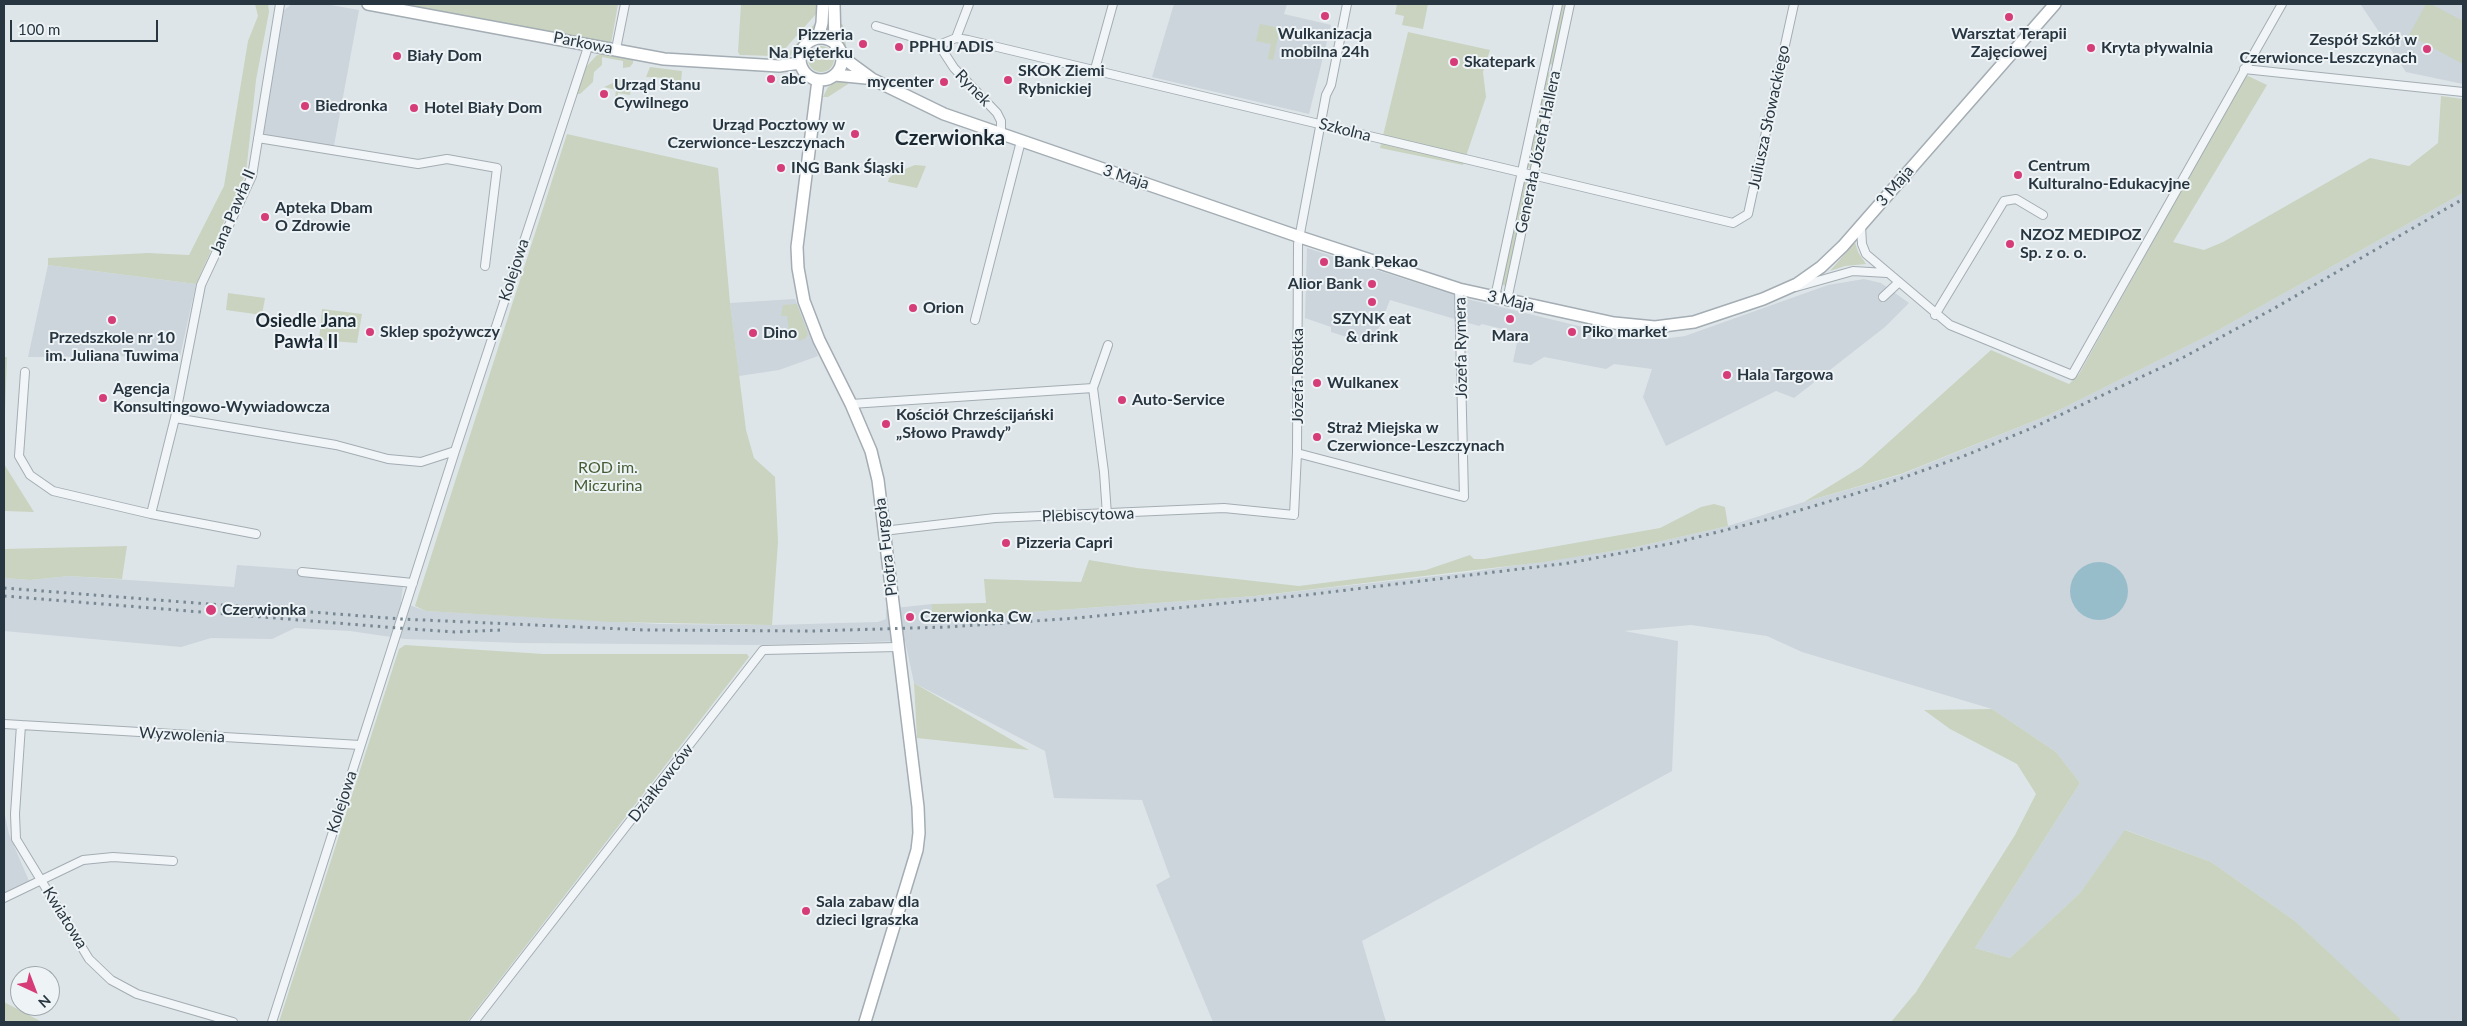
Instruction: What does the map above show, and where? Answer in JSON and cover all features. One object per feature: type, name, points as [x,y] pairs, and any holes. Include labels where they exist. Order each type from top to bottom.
[{"type":"main road","name":"Parkowa","points":[[368,4],[400,6],[690,62],[779,66],[800,63]]},
{"type":"main road","points":[[818,38],[822,23],[823,4]]},
{"type":"main road","points":[[834,4],[835,44],[842,57],[841,66],[835,75],[828,79],[818,80],[806,75],[800,63],[800,55],[804,47],[810,41],[818,38],[835,44]]},
{"type":"main road","name":"3 Maja","points":[[842,57],[872,79],[944,114],[1300,237],[1459,289],[1631,326],[1655,327],[1694,322],[1783,291],[1827,262],[1861,226],[2055,4]]},
{"type":"main road","name":"3 Maja","points":[[835,75],[872,79]]},
{"type":"main road","name":"Piotra Furgoła","points":[[818,80],[797,247],[798,268],[804,301],[819,340],[851,404],[871,450],[878,480],[920,834],[865,1022]]},
{"type":"street","name":"Jana Pawła II","points":[[151,514],[175,418],[201,285],[252,176],[280,4]]},
{"type":"street","points":[[616,49],[625,4]]},
{"type":"street","points":[[876,26],[939,45],[956,38],[969,4]]},
{"type":"street","points":[[1095,69],[1113,4]]},
{"type":"street","name":"Józefa Rostka","points":[[1294,515],[1297,452],[1300,237],[1347,4]]},
{"type":"street","name":"Generała Józefa Hallera","points":[[1495,297],[1558,4]]},
{"type":"street","name":"Generała Józefa Hallera","points":[[1506,300],[1570,4]]},
{"type":"street","name":"Juliusza Słowackiego","points":[[1733,223],[1748,214],[1794,4]]},
{"type":"street","points":[[1861,226],[1865,252],[1887,274],[1950,326],[2072,375],[2244,68],[2282,4]]},
{"type":"street","name":"Szkolna","points":[[956,38],[1095,69],[1733,223]]},
{"type":"street","name":"Kolejowa","points":[[272,1022],[455,451],[589,44]]},
{"type":"street","name":"Rynek","points":[[939,45],[954,68],[997,113],[1001,122],[1001,134]]},
{"type":"street","points":[[2244,68],[2463,92]]},
{"type":"street","points":[[258,138],[418,164],[447,159],[497,168],[485,266]]},
{"type":"street","points":[[975,320],[1021,141]]},
{"type":"street","points":[[1935,315],[2004,201],[2016,199],[2043,215]]},
{"type":"street","points":[[1783,291],[1846,272],[1866,270],[1887,274]]},
{"type":"street","points":[[1883,297],[1898,283]]},
{"type":"street","name":"Józefa Rymera","points":[[1297,452],[1464,498],[1459,289]]},
{"type":"street","points":[[1107,515],[1104,472],[1093,388],[1108,345]]},
{"type":"street","points":[[26,372],[19,456],[30,475],[53,492],[151,514],[256,534]]},
{"type":"street","points":[[851,404],[1093,388]]},
{"type":"street","points":[[175,418],[336,445],[388,458],[421,462],[455,451]]},
{"type":"street","name":"Plebiscytowa","points":[[883,531],[995,518],[1107,515],[1224,508],[1294,515]]},
{"type":"street","points":[[302,572],[413,583]]},
{"type":"street","name":"Działkowców","points":[[474,1022],[763,650],[898,647]]},
{"type":"street","name":"Wyzwolenia","points":[[4,724],[360,745]]},
{"type":"street","name":"Kwiatowa","points":[[21,725],[15,814],[16,839],[89,959],[111,980],[137,994],[233,1022]]},
{"type":"street","points":[[4,898],[83,860],[113,858],[173,860]]},
{"type":"shaded area","points":[[292,4],[325,4],[359,10],[333,151],[262,138],[283,11]]},
{"type":"shaded area","points":[[1174,4],[1287,4],[1284,14],[1331,25],[1309,114],[1152,77]]},
{"type":"shaded area","name":"Zespół Szkół w Czerwionce-Leszczynach","points":[[2463,4],[2463,84],[2406,72],[2361,5]]},
{"type":"shaded area","points":[[2463,193],[2463,1022],[2399,1022],[2399,1019],[2295,921],[2211,862],[2126,830],[2080,893],[2010,958],[1975,948],[2080,783],[2056,752],[1992,709],[1802,652],[1767,636],[1691,625],[1624,631],[1678,641],[1672,771],[1362,941],[1386,1022],[1213,1022],[1156,885],[1170,877],[1142,800],[1054,798],[1045,751],[914,683],[905,641],[755,645],[521,643],[405,639],[350,631],[295,628],[272,639],[211,638],[181,647],[4,631],[4,578],[30,580],[69,576],[234,587],[237,565],[404,577],[401,602],[426,611],[659,624],[772,625],[878,622],[886,619],[886,609],[932,604],[933,619],[1255,596],[1471,572],[1631,548],[1728,526],[1900,475],[2049,415],[2213,333]]},
{"type":"shaded area","points":[[1307,248],[1467,299],[1616,335],[1643,339],[1685,336],[1828,285],[1864,279],[1881,283],[1909,303],[1885,327],[1794,398],[1776,391],[1666,446],[1643,397],[1652,369],[1614,364],[1606,369],[1544,357],[1531,365],[1513,362],[1519,333],[1482,324],[1479,326],[1390,300],[1372,345],[1331,332],[1331,327],[1305,318]]},
{"type":"shaded area","name":"Przedszkole nr 10 im. Juliana Tuwima","points":[[48,265],[196,284],[180,356],[28,357]]},
{"type":"shaded area","points":[[795,299],[818,356],[779,370],[739,376],[730,303]]},
{"type":"shaded area","points":[[4,811],[9,834],[29,881],[4,893]]},
{"type":"green space","points":[[255,4],[268,4],[269,12],[256,80],[246,173],[196,284],[48,265],[48,258],[148,253],[189,255],[224,186],[248,41],[258,16]]},
{"type":"green space","points":[[408,4],[618,4],[611,44],[408,7]]},
{"type":"green space","points":[[741,4],[817,4],[816,14],[783,51],[774,56],[740,55],[738,52]]},
{"type":"green space","points":[[1397,4],[1428,4],[1423,29],[1402,25],[1404,16],[1395,14]]},
{"type":"green space","points":[[1561,4],[1566,4],[1553,65],[1548,64]]},
{"type":"green space","points":[[2426,4],[2431,4],[2463,21],[2463,64],[2409,35]]},
{"type":"green space","points":[[817,21],[814,32],[803,39],[790,56],[783,59]]},
{"type":"green space","points":[[839,22],[843,25],[847,53],[840,39]]},
{"type":"green space","points":[[1260,24],[1280,28],[1273,60],[1268,59],[1271,44],[1256,41]]},
{"type":"green space","points":[[1408,32],[1490,50],[1483,72],[1486,97],[1463,165],[1380,148]]},
{"type":"green space","points":[[821,46],[830,50],[834,59],[830,68],[821,72],[812,68],[808,59],[812,50]]},
{"type":"green space","points":[[603,52],[633,59],[633,63],[630,67],[623,68],[623,61],[602,57],[602,65],[594,72],[593,82],[580,94],[576,94],[586,67],[596,56]]},
{"type":"green space","points":[[650,67],[682,71],[681,82],[668,80],[668,78],[646,77]]},
{"type":"green space","points":[[1547,72],[1551,73],[1532,166],[1529,168],[1527,166]]},
{"type":"green space","points":[[2246,75],[2267,85],[2173,242],[2204,250],[2223,242],[2370,158],[2409,166],[2438,143],[2441,96],[2463,99],[2463,193],[2213,333],[2049,415],[1901,474],[1804,502],[1861,467],[1991,350],[2069,384],[2079,374]]},
{"type":"green space","points":[[622,79],[632,82],[630,95],[618,93],[617,105],[614,107],[616,90],[604,87]]},
{"type":"green space","points":[[840,79],[850,79],[848,84],[828,97],[823,97],[828,87]]},
{"type":"green space","name":"ROD im. Miczurina","points":[[567,134],[718,168],[730,303],[746,430],[754,458],[775,477],[778,542],[772,625],[612,622],[426,611],[415,606]]},
{"type":"green space","points":[[915,165],[926,166],[917,188],[888,182],[889,178],[895,173]]},
{"type":"green space","points":[[1526,178],[1528,181],[1506,284],[1504,286],[1502,283],[1524,179]]},
{"type":"green space","points":[[1855,242],[1858,252],[1866,264],[1845,266],[1830,271]]},
{"type":"green space","points":[[228,293],[265,298],[262,315],[226,310]]},
{"type":"green space","points":[[797,304],[808,334],[806,338],[799,341],[798,336],[790,339],[787,316],[781,316],[783,305]]},
{"type":"green space","points":[[322,309],[362,314],[357,343],[319,340]]},
{"type":"green space","points":[[4,357],[7,357],[4,440]]},
{"type":"green space","points":[[4,464],[34,512],[4,511]]},
{"type":"green space","points":[[1714,504],[1725,507],[1728,526],[1631,548],[1543,562],[1255,596],[932,619],[932,604],[986,603],[984,579],[1081,582],[1089,560],[1137,568],[1299,586],[1426,570],[1470,555],[1474,559],[1484,559],[1660,528],[1701,507]]},
{"type":"green space","points":[[127,546],[122,579],[69,576],[30,580],[4,578],[4,549]]},
{"type":"green space","points":[[405,645],[543,654],[747,654],[749,657],[467,1022],[279,1022],[399,649]]},
{"type":"green space","points":[[914,683],[1029,750],[917,738]]},
{"type":"green space","points":[[1992,709],[2056,752],[2080,783],[1975,948],[2010,958],[2080,893],[2125,830],[2211,862],[2295,921],[2400,1019],[2399,1022],[1891,1022],[1916,992],[2015,835],[2036,794],[2017,764],[1950,729],[1924,710]]},
{"type":"green space","points":[[4,1002],[10,1005],[10,1016],[31,1016],[42,1022],[4,1022]]},
{"type":"water","points":[[2099,562],[2110,564],[2123,575],[2128,591],[2126,602],[2115,615],[2099,620],[2088,618],[2075,607],[2070,591],[2072,580],[2083,567]]},
{"type":"railway","points":[[4,588],[401,619],[645,630],[813,631],[947,627],[1078,618],[1306,595],[1569,563],[1674,543],[1777,517],[1874,488],[1964,456],[2032,428],[2184,357],[2273,309],[2463,199]]},
{"type":"railway","points":[[4,596],[455,632],[501,630]]},
{"type":"place","name":"Wulkanizacja mobilna 24h","points":[[1325,16]]},
{"type":"place","name":"Warsztat Terapii Zajęciowej","points":[[2009,17]]},
{"type":"place","name":"Pizzeria Na Pięterku","points":[[863,44]]},
{"type":"place","name":"PPHU ADIS","points":[[899,47]]},
{"type":"place","name":"Kryta pływalnia","points":[[2091,48]]},
{"type":"place","name":"Zespół Szkół w Czerwionce-Leszczynach","points":[[2427,49]]},
{"type":"place","name":"Biały Dom","points":[[397,56]]},
{"type":"place","name":"Skatepark","points":[[1454,62]]},
{"type":"place","name":"abc","points":[[771,79]]},
{"type":"place","name":"SKOK Ziemi Rybnickiej","points":[[1008,80]]},
{"type":"place","name":"mycenter","points":[[944,82]]},
{"type":"place","name":"Urząd Stanu Cywilnego","points":[[604,94]]},
{"type":"place","name":"Biedronka","points":[[305,106]]},
{"type":"place","name":"Hotel Biały Dom","points":[[414,108]]},
{"type":"place","name":"Urząd Pocztowy w Czerwionce-Leszczynach","points":[[855,134]]},
{"type":"place","name":"ING Bank Śląski","points":[[781,168]]},
{"type":"place","name":"Centrum Kulturalno-Edukacyjne","points":[[2018,175]]},
{"type":"place","name":"Apteka Dbam O Zdrowie","points":[[265,217]]},
{"type":"place","name":"NZOZ MEDIPOZ Sp. z o. o.","points":[[2010,244]]},
{"type":"place","name":"Bank Pekao","points":[[1324,262]]},
{"type":"place","name":"Alior Bank","points":[[1372,284]]},
{"type":"place","name":"SZYNK eat & drink","points":[[1372,302]]},
{"type":"place","name":"Orion","points":[[913,308]]},
{"type":"place","name":"Mara","points":[[1510,319]]},
{"type":"place","name":"Przedszkole nr 10 im. Juliana Tuwima","points":[[112,320]]},
{"type":"place","name":"Sklep spożywczy","points":[[370,332]]},
{"type":"place","name":"Piko market","points":[[1572,332]]},
{"type":"place","name":"Dino","points":[[753,333]]},
{"type":"place","name":"Hala Targowa","points":[[1727,375]]},
{"type":"place","name":"Wulkanex","points":[[1317,383]]},
{"type":"place","name":"Agencja Konsultingowo-Wywiadowcza","points":[[103,398]]},
{"type":"place","name":"Auto-Service","points":[[1122,400]]},
{"type":"place","name":"Kościół Chrześcijański „Słowo Prawdy”","points":[[886,424]]},
{"type":"place","name":"Straż Miejska w Czerwionce-Leszczynach","points":[[1317,437]]},
{"type":"place","name":"Pizzeria Capri","points":[[1006,543]]},
{"type":"place","name":"Czerwionka","points":[[211,610]]},
{"type":"place","name":"Czerwionka Cw","points":[[910,617]]},
{"type":"place","name":"Sala zabaw dla dzieci Igraszka","points":[[806,911]]},
{"type":"district","name":"Czerwionka","points":[[950,138]]},
{"type":"district","name":"Osiedle Jana Pawła II","points":[[306,331]]}]
